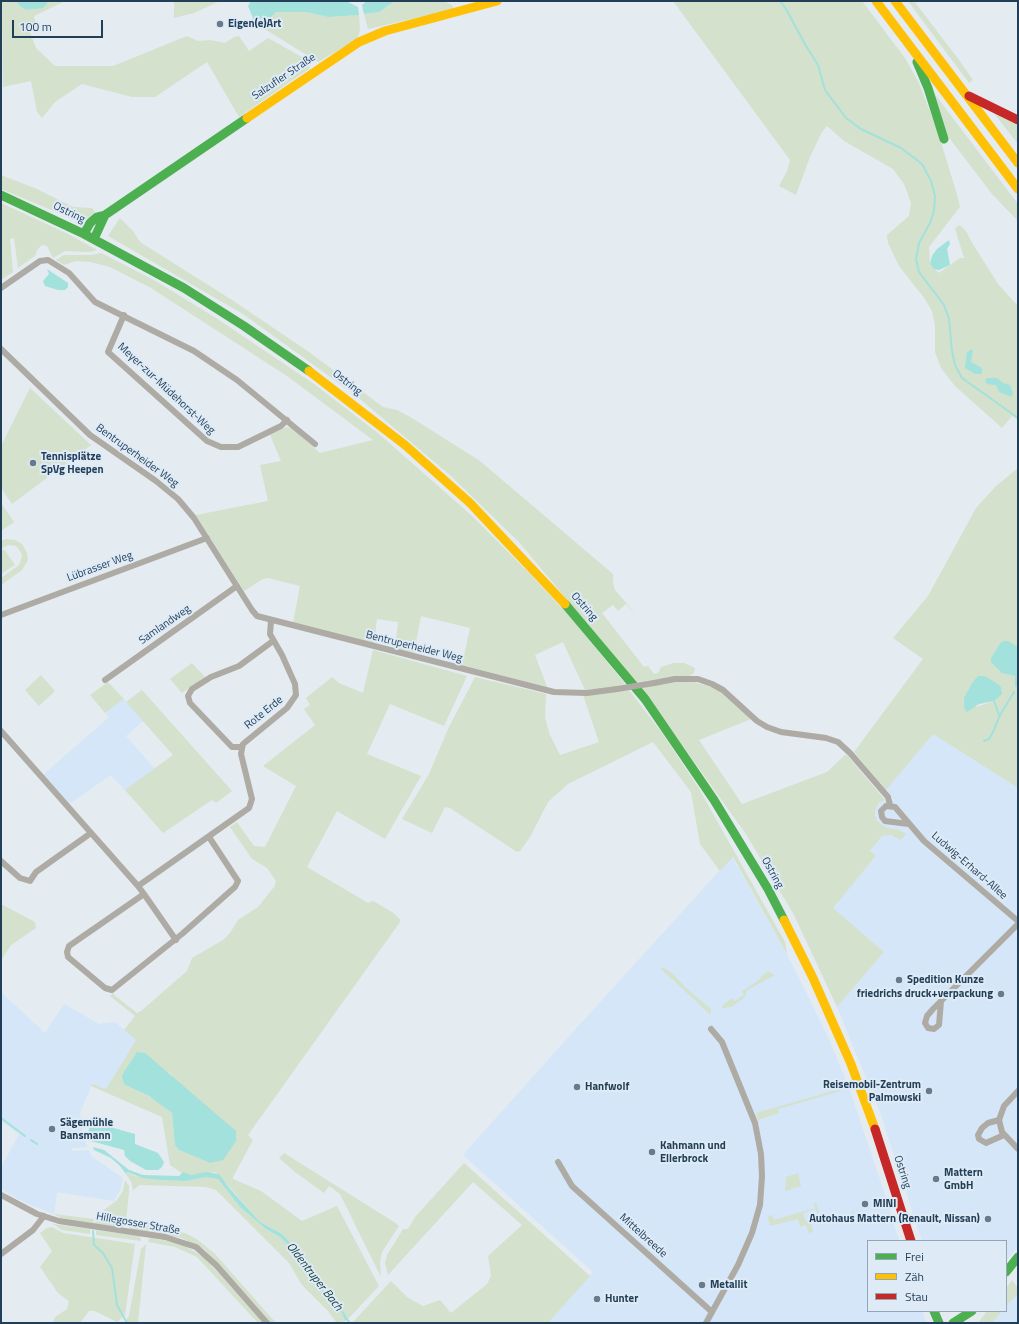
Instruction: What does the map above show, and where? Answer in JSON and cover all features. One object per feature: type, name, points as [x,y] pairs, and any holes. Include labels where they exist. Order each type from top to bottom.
[{"type":"main road","name":"Salzufler Straße","points":[[84,234],[90,223],[97,217],[105,215],[359,42],[385,31],[497,1]]},
{"type":"main road","points":[[876,1],[1018,189]]},
{"type":"main road","points":[[895,1],[1018,163]]},
{"type":"main road","points":[[907,42],[928,88],[944,139]]},
{"type":"main road","points":[[966,95],[1018,120]]},
{"type":"main road","name":"Ostring","points":[[1,195],[94,239],[184,288],[315,374],[405,445],[470,503],[554,590],[614,660],[649,705],[714,800],[749,856],[795,941],[851,1064],[881,1145],[911,1240]]},
{"type":"main road","points":[[94,239],[105,215]]},
{"type":"main road","points":[[1007,1271],[1018,1257]]},
{"type":"main road","points":[[934,1312],[939,1323]]},
{"type":"main road","points":[[953,1323],[970,1312]]},
{"type":"main road","points":[[966,1323],[972,1312]]},
{"type":"street","points":[[43,252],[44,260]]},
{"type":"street","points":[[1,288],[44,260],[51,262],[69,273],[95,302],[124,315],[206,358],[254,392],[315,444]]},
{"type":"street","name":"Meyer-zur-Müdehorst-Weg","points":[[124,315],[108,352],[211,444],[224,448],[238,447],[281,426],[287,420]]},
{"type":"street","name":"Bentruperheider Weg","points":[[1,349],[90,434],[144,472],[174,496],[189,512],[207,538],[254,614],[271,621],[554,692],[587,693],[683,679],[698,680],[712,684],[723,690],[757,721],[774,730],[826,738],[838,742],[850,753],[888,797],[890,805]]},
{"type":"street","name":"Lübrasser Weg","points":[[1,615],[207,538]]},
{"type":"street","name":"Samlandweg","points":[[105,680],[237,586]]},
{"type":"street","name":"Rote Erde","points":[[241,747],[246,740],[287,708],[296,695],[295,684],[269,631],[271,621]]},
{"type":"street","points":[[138,886],[246,812],[252,804],[241,747],[232,747],[190,703],[188,696],[192,689],[210,677],[239,666],[273,641]]},
{"type":"street","points":[[1,731],[138,886],[176,940]]},
{"type":"street","points":[[890,805],[883,808],[881,811],[883,819],[887,821],[909,824]]},
{"type":"street","name":"Ludwig-Erhard-Allee","points":[[890,805],[895,807],[928,844],[1018,922]]},
{"type":"street","points":[[1,861],[20,878],[30,881],[36,872],[91,833]]},
{"type":"street","points":[[144,894],[69,946],[67,952],[68,957],[105,988],[112,990],[176,940],[235,887],[238,882],[209,837]]},
{"type":"street","points":[[941,1001],[1018,922]]},
{"type":"street","points":[[706,1323],[742,1256],[752,1233],[760,1205],[762,1176],[761,1154],[755,1123],[722,1042],[711,1029]]},
{"type":"street","points":[[1018,1091],[1004,1106],[999,1120],[1000,1128],[1018,1149]]},
{"type":"street","points":[[999,1120],[988,1123],[979,1131],[978,1139],[986,1143],[1004,1134]]},
{"type":"street","name":"Mittelbreede","points":[[558,1162],[572,1186],[712,1312]]},
{"type":"street","name":"Hillegosser Straße","points":[[1,1195],[44,1216],[67,1223],[165,1237],[196,1247],[216,1265],[267,1323]]},
{"type":"street","points":[[1,1254],[33,1230],[44,1216]]},
{"type":"shaded area","points":[[2,1],[6,3],[7,1],[65,1],[34,16],[37,28],[30,32],[36,48],[55,66],[113,66],[187,36],[198,41],[210,40],[225,43],[234,37],[239,36],[249,51],[268,38],[302,57],[310,68],[239,117],[207,62],[155,97],[132,97],[82,84],[55,102],[42,118],[37,112],[31,81],[3,87]]},
{"type":"shaded area","points":[[174,1],[220,1],[194,13],[174,18]]},
{"type":"shaded area","points":[[251,1],[346,1],[358,7],[359,15],[328,17],[306,12],[276,12],[265,23],[255,23],[251,20],[253,18],[248,6]]},
{"type":"shaded area","points":[[367,1],[395,1],[379,12],[364,14],[362,5]]},
{"type":"shaded area","points":[[395,1],[443,1],[452,5],[454,9],[368,29],[364,14],[379,12]]},
{"type":"shaded area","points":[[673,1],[862,1],[905,58],[918,81],[937,129],[958,198],[960,207],[929,247],[930,264],[939,273],[960,258],[964,258],[955,228],[960,225],[966,231],[998,284],[1018,306],[1018,420],[1012,416],[1002,428],[955,386],[941,368],[935,352],[935,325],[932,311],[925,299],[899,266],[888,243],[887,235],[909,216],[911,203],[904,184],[893,169],[844,141],[827,126],[822,132],[810,157],[796,195],[779,186],[787,171],[790,160]]},
{"type":"shaded area","points":[[908,1],[914,1],[973,80],[969,83]]},
{"type":"shaded area","points":[[276,12],[306,12],[328,17],[359,15],[360,31],[357,39],[318,62],[255,23],[265,22]]},
{"type":"shaded area","points":[[930,88],[1018,204],[1018,221],[992,194],[947,135]]},
{"type":"shaded area","points":[[993,112],[1013,121],[1018,125],[1018,144]]},
{"type":"shaded area","points":[[1,175],[37,189],[73,207],[92,208],[95,212],[83,222],[78,221],[1,189]]},
{"type":"shaded area","points":[[1,203],[68,234],[97,250],[90,252],[65,251],[53,258],[47,246],[42,245],[37,250],[35,256],[18,268],[14,238],[10,239],[13,272],[1,280]]},
{"type":"shaded area","points":[[120,218],[133,231],[140,242],[232,300],[309,352],[383,407],[397,410],[412,418],[480,461],[613,574],[615,590],[635,613],[626,604],[618,611],[613,605],[602,613],[644,667],[648,666],[654,674],[658,673],[661,667],[674,663],[684,663],[695,668],[694,673],[690,676],[636,682],[519,542],[451,476],[354,394],[243,314],[108,236]]},
{"type":"shaded area","points":[[949,240],[950,244],[947,249],[950,265],[939,270],[934,269],[930,264],[932,256],[937,249]]},
{"type":"shaded area","points":[[101,253],[154,280],[216,318],[314,384],[379,434],[471,515],[528,572],[571,618],[625,684],[608,688],[585,690],[563,642],[535,655],[547,687],[462,665],[470,628],[421,616],[414,653],[395,649],[398,622],[377,619],[374,644],[293,623],[300,586],[268,578],[263,579],[244,591],[196,515],[268,501],[260,465],[281,461],[270,435],[286,427],[292,428],[320,453],[373,440],[287,376],[151,288],[110,267],[91,262],[76,261],[64,265],[56,260],[64,255],[92,255]]},
{"type":"shaded area","points":[[47,269],[68,283],[68,287],[65,290],[58,290],[45,286],[43,281],[49,274]]},
{"type":"shaded area","points":[[973,349],[971,362],[982,368],[982,374],[975,374],[965,368],[967,352]]},
{"type":"shaded area","points":[[987,378],[997,378],[1003,383],[1010,385],[1013,393],[1012,397],[999,392],[996,385],[987,384],[985,381]]},
{"type":"shaded area","name":"Tennisplätze SpVg Heepen","points":[[30,388],[91,445],[12,504],[1,488],[1,446]]},
{"type":"shaded area","points":[[1018,468],[1018,647],[1004,642],[1000,643],[991,658],[1016,676],[1018,675],[1018,788],[933,734],[886,790],[854,752],[923,659],[893,638],[928,596],[976,508],[996,486]],"holes":[[[978,676],[994,701],[976,707],[968,690]]]},
{"type":"shaded area","points":[[1,503],[14,522],[1,531]]},
{"type":"shaded area","points":[[6,539],[15,540],[22,544],[27,553],[28,560],[22,570],[1,585],[1,578],[19,565],[22,557],[21,552],[16,546],[9,545],[1,548],[1,541]]},
{"type":"shaded area","points":[[4,549],[15,565],[1,574],[1,552]]},
{"type":"shaded area","points":[[1008,641],[1018,647],[1018,675],[1016,676],[1002,673],[991,662],[991,658],[1000,643]]},
{"type":"shaded area","points":[[373,650],[467,676],[444,726],[390,704],[367,754],[421,776],[385,839],[337,811],[307,867],[368,903],[373,901],[392,912],[400,919],[400,922],[248,1135],[253,1140],[233,1177],[233,1179],[261,1191],[302,1221],[337,1206],[379,1286],[348,1319],[344,1312],[333,1304],[309,1270],[302,1257],[287,1239],[282,1234],[260,1222],[216,1172],[191,1175],[182,1173],[170,1165],[162,1117],[91,1086],[92,1084],[106,1089],[136,1040],[124,1030],[135,1016],[110,996],[114,992],[114,995],[137,1013],[141,1011],[187,971],[192,958],[223,940],[230,933],[238,920],[258,907],[274,887],[276,881],[267,868],[252,859],[230,827],[237,822],[254,846],[265,847],[296,786],[263,766],[315,725],[304,709],[310,705],[306,698],[332,677],[339,683],[363,693]],"holes":[[[135,1055],[171,1074],[210,1163],[179,1150],[175,1145],[172,1113],[157,1101],[139,1091],[123,1073]]]},
{"type":"shaded area","points":[[192,663],[205,677],[182,693],[170,679]]},
{"type":"shaded area","points":[[41,675],[55,691],[39,706],[25,690]]},
{"type":"shaded area","points":[[978,676],[984,676],[995,682],[1001,687],[1002,694],[994,701],[979,704],[967,712],[964,708],[964,698],[972,683]]},
{"type":"shaded area","points":[[475,677],[546,694],[545,718],[550,735],[560,755],[599,742],[583,695],[629,690],[662,733],[698,787],[785,942],[787,954],[733,857],[720,871],[700,844],[691,792],[653,742],[568,784],[548,802],[530,837],[520,851],[517,852],[450,808],[445,807],[432,833],[402,819],[429,774],[448,729]]},
{"type":"shaded area","points":[[675,681],[694,682],[715,688],[751,719],[699,740],[742,804],[827,772],[846,754],[885,800],[879,803],[876,808],[875,815],[877,821],[885,827],[900,830],[906,834],[901,840],[891,835],[882,836],[870,851],[876,856],[833,908],[884,952],[837,1007],[794,915],[746,834],[641,688]]},
{"type":"shaded area","points":[[108,682],[124,699],[105,713],[90,695]]},
{"type":"shaded area","points":[[142,690],[232,791],[216,803],[212,800],[163,833],[125,790],[173,755],[126,702]]},
{"type":"shaded area","points":[[124,699],[143,721],[126,736],[155,769],[125,790],[111,775],[69,804],[43,775],[109,717],[105,713]]},
{"type":"shaded area","points":[[933,734],[1018,788],[1018,1247],[1007,1260],[1007,1240],[922,1240],[880,1112],[837,1007],[884,952],[832,908],[876,857],[870,851],[882,836],[891,835],[901,839],[903,831],[885,827],[879,824],[876,818],[876,808],[882,801],[894,800],[886,790]]},
{"type":"shaded area","points":[[732,857],[787,954],[828,1037],[848,1085],[886,1197],[899,1240],[867,1240],[867,1312],[922,1312],[927,1323],[548,1323],[593,1272],[463,1155]]},
{"type":"shaded area","points":[[1,904],[35,922],[36,928],[11,945],[1,960]]},
{"type":"shaded area","points":[[663,967],[673,974],[686,988],[711,1009],[711,1015],[661,969]]},
{"type":"shaded area","points":[[769,972],[775,975],[747,990],[745,997],[733,1006],[721,1009],[724,1004],[732,998],[735,1001],[744,995],[742,991],[758,981],[765,973]]},
{"type":"shaded area","points":[[1,992],[45,1033],[64,1004],[99,1024],[115,1022],[136,1040],[106,1089],[92,1084],[80,1113],[83,1135],[87,1147],[72,1148],[72,1151],[88,1150],[92,1157],[123,1178],[120,1190],[114,1201],[57,1192],[54,1214],[24,1202],[4,1191],[1,1187],[1,1168],[19,1134],[1,1121]]},
{"type":"shaded area","points":[[137,1052],[145,1053],[236,1131],[236,1141],[223,1160],[210,1163],[179,1150],[175,1145],[172,1113],[149,1096],[124,1084],[122,1077],[123,1073]]},
{"type":"shaded area","points":[[840,1089],[841,1091],[778,1109],[779,1113],[758,1120],[756,1113]]},
{"type":"shaded area","points":[[92,1122],[135,1134],[135,1144],[158,1153],[164,1162],[162,1167],[158,1170],[146,1170],[130,1161],[125,1156],[124,1150],[91,1141],[87,1134]]},
{"type":"shaded area","points":[[93,1147],[104,1150],[129,1170],[143,1175],[179,1176],[183,1172],[191,1175],[206,1172],[219,1174],[230,1189],[260,1222],[282,1234],[287,1239],[302,1257],[309,1270],[333,1304],[344,1312],[348,1319],[345,1321],[342,1313],[332,1306],[306,1272],[296,1253],[280,1237],[266,1229],[240,1207],[218,1179],[206,1177],[185,1181],[161,1180],[143,1178],[127,1172],[126,1174],[111,1158],[94,1150]]},
{"type":"shaded area","points":[[284,1153],[399,1226],[382,1252],[380,1262],[381,1277],[340,1194],[329,1186],[324,1193],[295,1172],[279,1158]]},
{"type":"shaded area","points":[[464,1163],[590,1276],[548,1323],[352,1323],[391,1281],[407,1297],[423,1306],[440,1300],[451,1313],[487,1284],[491,1276],[488,1256],[522,1225],[473,1182],[388,1275],[385,1263],[387,1255],[403,1229],[408,1229],[415,1217]]},
{"type":"shaded area","points":[[126,1172],[135,1176],[161,1180],[185,1181],[206,1177],[218,1179],[240,1207],[266,1229],[280,1237],[296,1253],[306,1272],[332,1306],[342,1313],[345,1321],[337,1323],[327,1310],[302,1285],[289,1263],[216,1190],[206,1187],[140,1185],[133,1190],[131,1181]]},
{"type":"shaded area","points":[[798,1173],[801,1186],[785,1191],[786,1177]]},
{"type":"shaded area","points":[[125,1180],[129,1186],[129,1192],[126,1222],[122,1228],[61,1218],[54,1214],[94,1219],[93,1222],[95,1223],[100,1213],[117,1200],[123,1191]]},
{"type":"shaded area","points":[[814,1203],[816,1203],[819,1212],[817,1213],[815,1209],[803,1213],[806,1222],[827,1216],[829,1220],[852,1214],[852,1209],[856,1220],[854,1220],[852,1216],[826,1224],[825,1219],[811,1223],[813,1232],[809,1233],[806,1225],[800,1227],[798,1219],[770,1226],[768,1216],[772,1215],[774,1220],[815,1208]]},
{"type":"shaded area","points":[[128,1222],[173,1229],[198,1240],[215,1254],[276,1323],[271,1323],[205,1250],[182,1238],[130,1229]]},
{"type":"shaded area","points":[[53,1224],[90,1229],[90,1234],[62,1230]]},
{"type":"shaded area","points":[[52,1227],[63,1233],[135,1244],[125,1315],[117,1322],[95,1311],[89,1311],[80,1323],[53,1323],[55,1317],[67,1309],[69,1301],[58,1293],[40,1267],[52,1251],[40,1233],[47,1228]]},
{"type":"shaded area","points":[[96,1230],[140,1236],[141,1241],[96,1235]]},
{"type":"shaded area","points":[[149,1238],[180,1243],[205,1258],[263,1323],[258,1323],[197,1257],[175,1247],[148,1242]]},
{"type":"shaded area","points":[[146,1244],[138,1323],[124,1323],[129,1316],[141,1249]]},
{"type":"shaded area","points":[[1012,1280],[1018,1288],[1018,1294],[1007,1305],[1007,1287]]},
{"type":"shaded area","points":[[1018,1290],[1018,1323],[991,1323],[1000,1312],[1007,1312],[1007,1303]]},
{"type":"shaded area","points":[[986,1312],[1001,1312],[992,1323],[978,1323]]},
{"type":"waterway","points":[[23,1],[27,4],[40,3],[42,1]]},
{"type":"waterway","points":[[780,1],[818,65],[825,90],[846,118],[861,129],[901,148],[922,164],[931,181],[935,196],[934,211],[930,223],[919,243],[916,259],[919,272],[944,305],[949,319],[955,365],[962,378],[1018,418]]},
{"type":"waterway","points":[[1016,676],[1016,686]]},
{"type":"waterway","points":[[984,741],[989,739],[1000,715],[1014,692]]},
{"type":"waterway","points":[[994,701],[999,715]]},
{"type":"waterway","name":"Oldentruper Bach","points":[[1,1118],[25,1136]]},
{"type":"waterway","name":"Oldentruper Bach","points":[[31,1140],[37,1144]]},
{"type":"waterway","points":[[93,1231],[94,1245],[103,1253],[112,1268],[117,1305],[127,1323]]},
{"type":"waterway","name":"Oldentruper Bach","points":[[346,1318],[350,1323]]},
{"type":"traffic: fast","points":[[917,62],[928,88],[944,139]]},
{"type":"traffic: fast","points":[[84,234],[90,223],[97,217],[105,215],[247,118]]},
{"type":"traffic: fast","points":[[1,195],[84,234],[184,288],[244,326],[309,371]]},
{"type":"traffic: fast","points":[[94,239],[105,215]]},
{"type":"traffic: fast","points":[[565,604],[645,699],[714,800],[768,889],[784,920]]},
{"type":"traffic: fast","points":[[1007,1271],[1018,1257]]},
{"type":"traffic: fast","points":[[934,1312],[939,1323]]},
{"type":"traffic: fast","points":[[953,1323],[970,1312]]},
{"type":"traffic: slow","points":[[247,118],[359,42],[385,31],[497,1]]},
{"type":"traffic: slow","points":[[876,1],[1018,189]]},
{"type":"traffic: slow","points":[[895,1],[1018,163]]},
{"type":"traffic: slow","points":[[309,371],[405,445],[470,503],[565,604]]},
{"type":"traffic: slow","points":[[784,920],[813,978],[851,1064],[875,1129]]},
{"type":"traffic: jam","points":[[969,96],[1018,120]]},
{"type":"traffic: jam","points":[[875,1129],[911,1240]]},
{"type":"place","name":"Eigen(e)Art","points":[[220,24]]},
{"type":"place","name":"Tennisplätze SpVg Heepen","points":[[33,463]]},
{"type":"place","name":"Spedition Kunze","points":[[899,980]]},
{"type":"place","name":"friedrichs druck+verpackung","points":[[1001,994]]},
{"type":"place","name":"Hanfwolf","points":[[577,1087]]},
{"type":"place","name":"Reisemobil-Zentrum Palmowski","points":[[929,1091]]},
{"type":"place","name":"Sägemühle Bansmann","points":[[52,1129]]},
{"type":"place","name":"Kahmann und Ellerbrock","points":[[652,1152]]},
{"type":"place","name":"Mattern GmbH","points":[[936,1179]]},
{"type":"place","name":"MINI","points":[[865,1204]]},
{"type":"place","name":"Autohaus Mattern (Renault, Nissan)","points":[[988,1219]]},
{"type":"place","name":"Metallit","points":[[702,1285]]},
{"type":"place","name":"Hunter","points":[[597,1299]]}]
